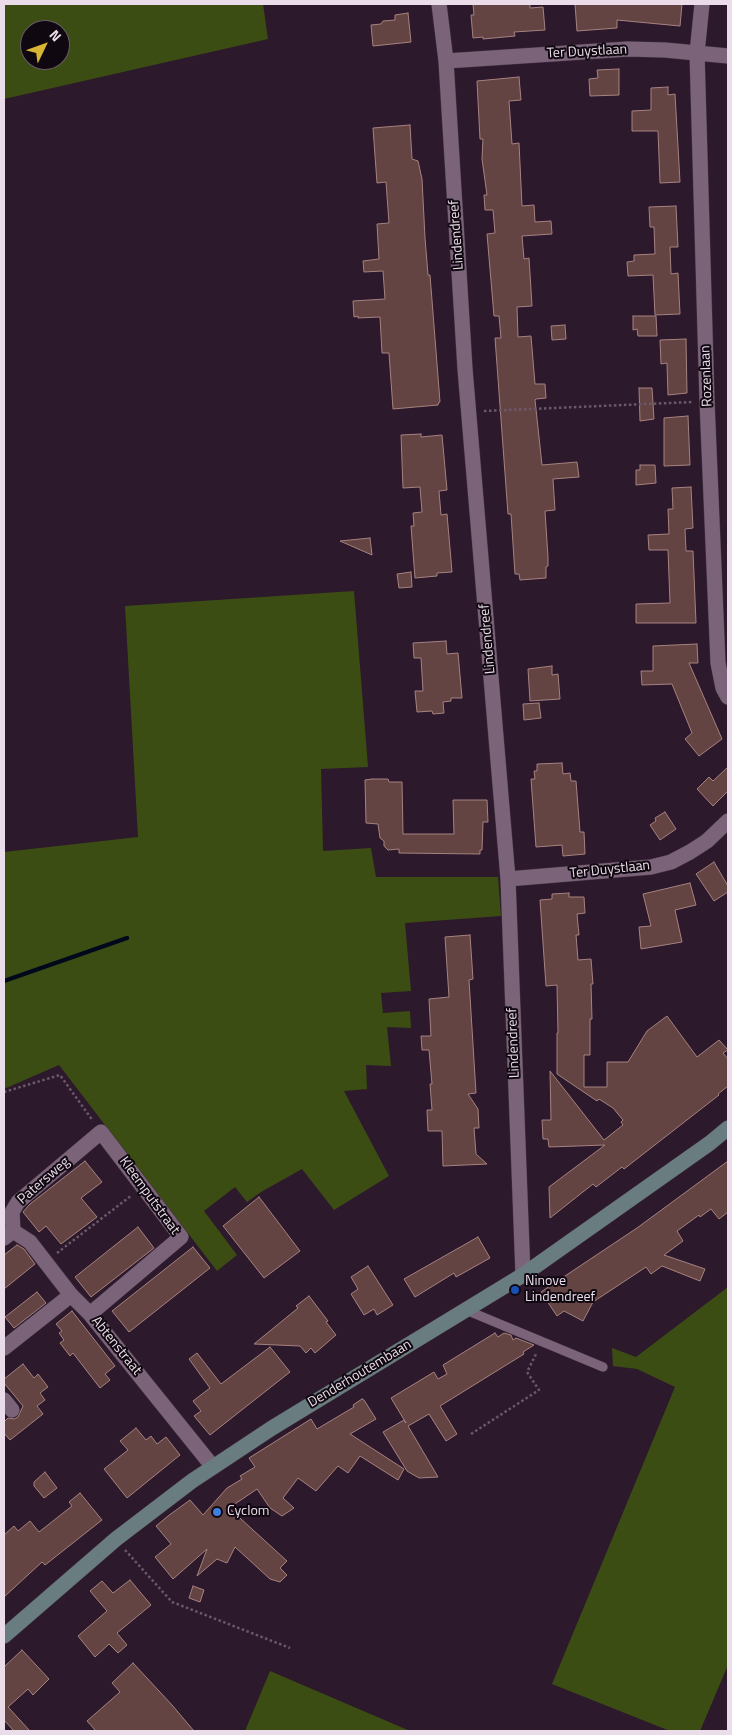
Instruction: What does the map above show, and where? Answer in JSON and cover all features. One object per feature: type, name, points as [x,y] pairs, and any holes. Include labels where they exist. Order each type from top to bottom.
[{"type":"street","name":"Lindendreef","points":[[439,4],[446,61],[469,412],[508,879],[523,1275]]},
{"type":"street","name":"Rozenlaan","points":[[702,4],[697,53],[707,401],[718,664],[723,688],[728,697]]},
{"type":"street","name":"Ter Duystlaan","points":[[446,61],[628,49],[728,56]]},
{"type":"street","name":"Ter Duystlaan","points":[[508,879],[651,867],[671,862],[707,841],[728,821]]},
{"type":"street","name":"Denderhoutembaan","points":[[4,1636],[116,1539],[192,1481],[272,1428],[523,1275],[710,1143],[728,1128]]},
{"type":"street","name":"Kleemputstraat","points":[[90,1314],[181,1237],[101,1132]]},
{"type":"street","name":"Patersweg","points":[[8,1234],[12,1212],[18,1202],[101,1132]]},
{"type":"street","name":"Abtenstraat","points":[[8,1234],[30,1242],[71,1295],[90,1314],[213,1467]]},
{"type":"street","points":[[4,1348],[71,1295]]},
{"type":"lane","points":[[466,1310],[603,1367]]},
{"type":"path","points":[[469,412],[707,401]]},
{"type":"path","points":[[4,1092],[60,1076],[101,1132]]},
{"type":"path","points":[[46,1262],[143,1186]]},
{"type":"path","points":[[470,1434],[539,1390],[527,1372],[543,1341]]},
{"type":"path","points":[[116,1539],[172,1602],[290,1648]]},
{"type":"green space","points":[[4,4],[263,4],[268,39],[4,99]]},
{"type":"green space","points":[[354,591],[368,767],[321,769],[323,851],[371,848],[376,877],[498,877],[501,916],[405,923],[411,991],[381,993],[383,1013],[410,1011],[411,1028],[387,1027],[391,1066],[366,1065],[367,1089],[344,1091],[389,1176],[334,1210],[302,1169],[247,1202],[235,1187],[204,1211],[237,1255],[217,1271],[59,1065],[4,1089],[4,852],[138,837],[125,606]]},
{"type":"green space","points":[[728,1287],[728,1665],[700,1731],[670,1731],[552,1684],[675,1387],[637,1369],[613,1366],[612,1348],[636,1357]]},
{"type":"green space","points":[[270,1671],[410,1731],[245,1731]]},
{"type":"building","points":[[473,4],[530,4],[530,8],[543,7],[545,30],[514,32],[515,36],[473,38],[471,15],[474,15]]},
{"type":"building","points":[[575,4],[682,4],[680,26],[617,20],[617,28],[577,31]]},
{"type":"building","points":[[408,13],[411,42],[373,46],[371,25],[395,20],[395,15]]},
{"type":"building","points":[[619,69],[619,95],[590,96],[589,79],[598,78],[597,70]]},
{"type":"building","points":[[519,77],[521,100],[509,101],[512,144],[519,143],[522,206],[534,205],[535,222],[551,221],[552,234],[522,236],[524,259],[529,258],[532,306],[517,307],[518,337],[531,336],[535,384],[545,384],[546,398],[535,400],[542,465],[577,462],[579,477],[553,479],[555,510],[545,511],[548,557],[546,578],[520,580],[519,574],[515,574],[511,514],[508,514],[495,338],[501,338],[499,316],[494,316],[487,234],[495,233],[493,210],[485,210],[484,195],[487,195],[482,159],[483,139],[480,139],[477,81]]},
{"type":"building","points":[[668,87],[668,95],[675,94],[680,182],[660,183],[658,131],[632,131],[632,111],[651,110],[651,88]]},
{"type":"building","points":[[410,125],[412,159],[418,161],[422,179],[425,238],[428,275],[430,275],[440,402],[438,405],[393,409],[389,353],[382,353],[380,317],[354,317],[353,301],[385,299],[383,271],[364,272],[363,261],[379,259],[377,224],[389,223],[386,182],[377,183],[373,128]]},
{"type":"building","points":[[676,206],[678,247],[670,247],[671,274],[678,273],[680,314],[655,315],[653,275],[628,276],[627,262],[634,261],[634,255],[655,254],[654,227],[650,227],[649,207]]},
{"type":"building","points":[[633,316],[656,316],[657,336],[638,336],[637,329],[633,330]]},
{"type":"building","points":[[565,325],[566,339],[552,340],[551,326]]},
{"type":"building","points":[[686,339],[687,393],[668,395],[667,363],[661,364],[660,340]]},
{"type":"building","points":[[639,388],[652,388],[654,419],[640,421]]},
{"type":"building","points":[[688,416],[690,465],[664,466],[664,418]]},
{"type":"building","points":[[421,434],[421,437],[442,435],[447,490],[439,491],[441,515],[447,514],[452,572],[437,573],[437,576],[415,578],[411,526],[414,526],[413,513],[422,512],[420,487],[403,488],[401,435]]},
{"type":"building","points":[[640,465],[655,465],[656,483],[636,485],[636,470],[640,470]]},
{"type":"building","points":[[691,487],[693,528],[685,529],[686,551],[693,551],[696,623],[636,623],[636,604],[670,603],[668,550],[649,550],[648,535],[669,534],[668,509],[673,509],[672,488]]},
{"type":"building","points":[[370,538],[372,555],[340,541]]},
{"type":"building","points":[[411,572],[412,587],[399,588],[397,574]]},
{"type":"building","points":[[446,641],[447,654],[458,653],[462,698],[451,698],[451,701],[443,702],[444,713],[433,714],[432,711],[417,712],[415,691],[423,691],[421,658],[414,658],[413,643]]},
{"type":"building","points":[[697,644],[698,663],[689,663],[722,739],[699,756],[685,739],[692,733],[672,684],[642,685],[641,671],[653,671],[653,646]]},
{"type":"building","points":[[552,666],[552,675],[558,674],[560,699],[530,701],[528,669]]},
{"type":"building","points":[[539,703],[541,718],[524,720],[523,704]]},
{"type":"building","points":[[562,763],[563,774],[570,773],[571,781],[576,781],[580,832],[584,832],[585,854],[563,856],[562,845],[536,847],[531,779],[535,779],[534,771],[537,771],[537,764]]},
{"type":"building","points":[[728,767],[728,791],[713,806],[697,789],[709,777],[713,781]]},
{"type":"building","points":[[388,779],[389,782],[402,782],[403,834],[454,834],[453,800],[487,800],[488,822],[483,822],[482,850],[480,850],[480,854],[399,853],[399,849],[388,850],[384,846],[384,841],[380,838],[378,824],[366,823],[365,780]]},
{"type":"building","points":[[665,812],[676,829],[660,840],[650,825],[656,821],[655,818]]},
{"type":"building","points":[[714,862],[728,886],[728,892],[714,901],[696,874]]},
{"type":"building","points":[[690,883],[696,905],[675,910],[682,942],[641,949],[639,927],[651,926],[643,894]]},
{"type":"building","points":[[569,893],[569,897],[584,897],[585,913],[577,914],[579,935],[576,935],[578,960],[591,959],[593,984],[591,984],[590,1055],[584,1055],[584,1087],[607,1087],[607,1062],[628,1062],[647,1031],[667,1016],[697,1057],[719,1040],[728,1050],[723,1053],[728,1059],[728,1086],[624,1169],[622,1167],[596,1187],[593,1184],[550,1218],[549,1187],[605,1145],[549,1147],[548,1139],[543,1139],[542,1120],[551,1120],[550,1071],[604,1140],[623,1125],[621,1122],[623,1120],[613,1108],[599,1099],[597,1101],[557,1074],[557,985],[546,986],[540,900],[552,899],[552,894]]},
{"type":"building","points":[[470,935],[473,979],[469,980],[476,1093],[468,1094],[478,1109],[479,1128],[474,1128],[476,1154],[487,1164],[443,1166],[442,1131],[428,1131],[427,1110],[432,1110],[430,1084],[432,1084],[429,1050],[422,1050],[421,1036],[431,1036],[429,999],[449,997],[445,937]]},
{"type":"building","points":[[85,1161],[102,1182],[81,1198],[97,1217],[61,1244],[46,1226],[39,1232],[23,1212],[30,1204]]},
{"type":"building","points":[[728,1161],[728,1212],[719,1219],[711,1209],[700,1217],[699,1215],[677,1231],[683,1241],[664,1255],[705,1269],[700,1281],[662,1266],[651,1274],[646,1267],[593,1302],[583,1321],[564,1311],[557,1316],[541,1292],[637,1228]]},
{"type":"building","points":[[259,1197],[300,1251],[264,1278],[223,1226]]},
{"type":"building","points":[[138,1227],[154,1248],[91,1297],[75,1277]]},
{"type":"building","points":[[478,1237],[490,1258],[456,1277],[454,1273],[415,1297],[404,1279]]},
{"type":"building","points":[[17,1245],[24,1249],[35,1264],[4,1289],[4,1255]]},
{"type":"building","points":[[193,1247],[210,1268],[129,1332],[112,1311]]},
{"type":"building","points":[[368,1266],[393,1305],[377,1315],[374,1309],[364,1315],[351,1294],[358,1289],[351,1277]]},
{"type":"building","points":[[37,1292],[46,1303],[14,1328],[5,1317]]},
{"type":"building","points":[[309,1296],[336,1335],[315,1353],[311,1348],[306,1353],[300,1346],[254,1344],[298,1308],[296,1306]]},
{"type":"building","points":[[72,1311],[115,1366],[105,1374],[110,1380],[100,1388],[73,1353],[70,1356],[60,1343],[64,1340],[59,1333],[62,1331],[56,1324]]},
{"type":"building","points":[[495,1333],[498,1337],[504,1333],[511,1335],[513,1340],[516,1338],[534,1345],[523,1352],[524,1354],[440,1406],[457,1434],[446,1441],[429,1414],[408,1426],[438,1477],[419,1478],[407,1471],[383,1432],[404,1420],[406,1423],[391,1398],[434,1372],[438,1379],[447,1374],[443,1365]]},
{"type":"building","points":[[270,1347],[290,1372],[210,1435],[194,1416],[201,1411],[193,1401],[210,1388],[189,1359],[197,1353],[221,1384]]},
{"type":"building","points":[[23,1364],[34,1378],[38,1374],[48,1387],[40,1393],[45,1400],[37,1406],[43,1414],[10,1440],[4,1433],[4,1422],[8,1418],[14,1419],[18,1417],[23,1406],[4,1383],[4,1379]]},
{"type":"building","points":[[362,1399],[376,1419],[350,1434],[404,1469],[398,1480],[360,1456],[348,1473],[338,1466],[316,1491],[298,1478],[283,1498],[294,1508],[282,1516],[270,1508],[257,1489],[229,1508],[287,1561],[280,1568],[287,1575],[280,1582],[270,1579],[235,1547],[227,1563],[217,1559],[197,1576],[207,1549],[173,1579],[155,1557],[171,1544],[156,1526],[190,1500],[203,1515],[227,1488],[242,1479],[240,1476],[255,1467],[249,1458],[311,1419],[317,1429],[354,1407],[353,1405]]},
{"type":"building","points":[[136,1428],[146,1440],[151,1436],[157,1444],[166,1437],[180,1455],[127,1498],[104,1469],[128,1450],[120,1441]]},
{"type":"building","points":[[45,1472],[57,1488],[44,1498],[34,1486],[34,1482]]},
{"type":"building","points":[[80,1493],[102,1520],[45,1565],[42,1562],[4,1597],[4,1535],[14,1526],[18,1531],[30,1521],[39,1532],[72,1506],[69,1502]]},
{"type":"building","points":[[130,1580],[151,1605],[117,1633],[127,1645],[118,1653],[109,1644],[95,1657],[78,1636],[107,1611],[90,1591],[102,1581],[113,1593]]},
{"type":"building","points":[[193,1586],[204,1590],[200,1602],[189,1598]]},
{"type":"building","points":[[22,1650],[49,1679],[33,1695],[28,1689],[8,1707],[30,1731],[14,1731],[4,1720],[4,1667]]},
{"type":"building","points":[[133,1663],[194,1731],[96,1731],[87,1721],[120,1692],[112,1683]]},
{"type":"waterway","points":[[4,981],[127,938]]},
{"type":"place","name":"Ninove Lindendreef","points":[[515,1290]]},
{"type":"place","name":"Cyclom","points":[[217,1512]]}]
